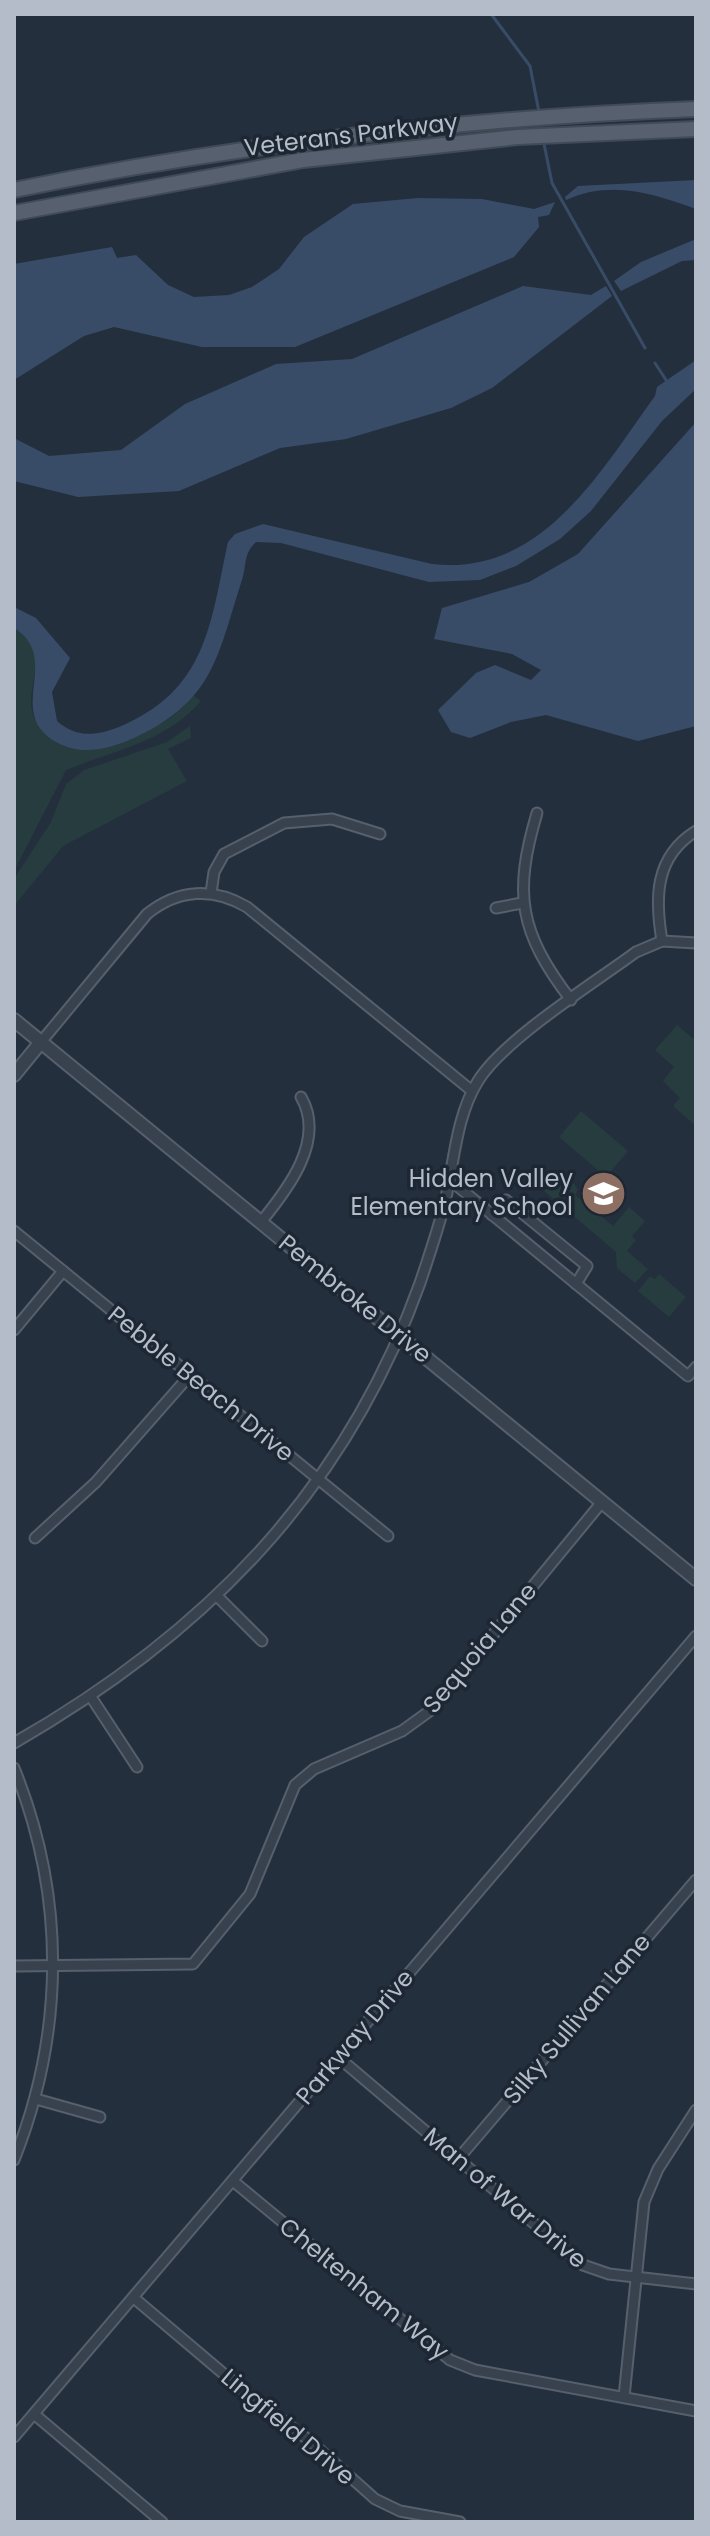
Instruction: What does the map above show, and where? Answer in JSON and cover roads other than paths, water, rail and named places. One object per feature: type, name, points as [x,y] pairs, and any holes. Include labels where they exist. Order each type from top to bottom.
[{"type":"main road","name":"Veterans Parkway","points":[[14,190],[107,171],[297,142],[515,118],[696,109]]},
{"type":"main road","name":"Veterans Parkway","points":[[14,213],[303,160],[518,137],[696,129]]},
{"type":"street","points":[[537,813],[524,855],[522,903],[533,943],[571,1000]]},
{"type":"street","points":[[211,893],[214,872],[224,854],[284,823],[332,819],[380,834]]},
{"type":"street","points":[[662,941],[657,909],[659,882],[670,856],[696,831]]},
{"type":"street","points":[[14,1075],[147,914],[183,894],[211,893],[247,907],[472,1091]]},
{"type":"street","points":[[496,908],[522,903]]},
{"type":"street","points":[[14,1743],[91,1697],[162,1646],[218,1597],[279,1532],[319,1481],[366,1402],[398,1335],[435,1239],[472,1091],[501,1053],[636,952],[662,941],[696,943]]},
{"type":"street","name":"Pembroke Drive","points":[[14,1020],[696,1579]]},
{"type":"street","points":[[261,1222],[291,1182],[304,1153],[311,1119],[301,1097]]},
{"type":"street","points":[[450,1180],[688,1376],[696,1367]]},
{"type":"street","points":[[492,1215],[506,1200],[587,1266],[576,1284]]},
{"type":"street","name":"Pebble Beach Drive","points":[[14,1231],[388,1536]]},
{"type":"street","points":[[14,1330],[63,1271]]},
{"type":"street","points":[[35,1538],[96,1482],[190,1375]]},
{"type":"street","name":"Sequoia Lane","points":[[14,1966],[193,1964],[250,1894],[295,1785],[314,1769],[402,1731],[431,1710],[602,1502]]},
{"type":"street","points":[[218,1597],[262,1641]]},
{"type":"street","name":"Parkway Drive","points":[[14,2437],[696,1636]]},
{"type":"street","points":[[91,1697],[137,1767]]},
{"type":"street","points":[[14,1768],[43,1858],[54,1965],[48,2039],[36,2099],[14,2160]]},
{"type":"street","name":"Silky Sullivan Lane","points":[[458,2159],[696,1880]]},
{"type":"street","name":"Man of War Drive","points":[[338,2057],[583,2265],[600,2273],[696,2284]]},
{"type":"street","points":[[36,2099],[100,2117]]},
{"type":"street","points":[[624,2397],[641,2219],[650,2185],[696,2110]]},
{"type":"street","name":"Cheltenham Way","points":[[233,2181],[450,2360],[475,2370],[696,2411]]},
{"type":"street","name":"Lingfield Drive","points":[[134,2298],[310,2441],[375,2499],[400,2511],[460,2522]]},
{"type":"street","points":[[34,2414],[162,2522]]},
{"type":"water","points":[[696,180],[696,209],[631,191],[599,191],[566,200],[565,197],[578,186]]},
{"type":"water","points":[[418,198],[482,199],[534,209],[555,202],[549,215],[538,217],[539,227],[514,257],[295,347],[202,347],[114,327],[84,336],[14,380],[14,264],[112,247],[117,258],[136,255],[168,285],[194,297],[229,295],[252,287],[279,269],[304,237],[353,204]]},
{"type":"water","points":[[696,239],[696,260],[682,261],[621,291],[614,281],[641,262]]},
{"type":"water","points":[[523,286],[591,295],[606,286],[612,296],[492,388],[451,408],[346,439],[280,448],[179,491],[78,497],[14,481],[14,438],[49,456],[121,450],[185,404],[276,364],[352,359]]},
{"type":"water","points":[[696,360],[696,389],[662,421],[591,511],[560,539],[516,566],[480,580],[429,582],[281,543],[256,542],[247,555],[218,654],[197,692],[181,709],[134,738],[96,750],[67,747],[42,731],[35,717],[33,702],[34,655],[28,641],[14,628],[14,607],[36,618],[70,658],[52,692],[57,721],[64,727],[86,734],[119,727],[148,712],[171,694],[187,674],[200,652],[209,627],[228,542],[235,534],[263,524],[432,564],[471,564],[505,554],[536,537],[564,513],[612,456],[655,396],[657,387]]},
{"type":"water","points":[[696,422],[696,726],[638,741],[546,715],[511,722],[470,738],[451,732],[438,710],[476,673],[495,665],[531,680],[541,670],[512,654],[434,639],[442,608],[529,582],[578,554]]},
{"type":"waterway","points":[[491,14],[530,66],[539,112]]},
{"type":"waterway","points":[[543,139],[552,183],[645,348]]},
{"type":"waterway","points":[[655,363],[666,380]]},
{"type":"place","name":"Hidden Valley Elementary School","points":[[604,1193]]}]
